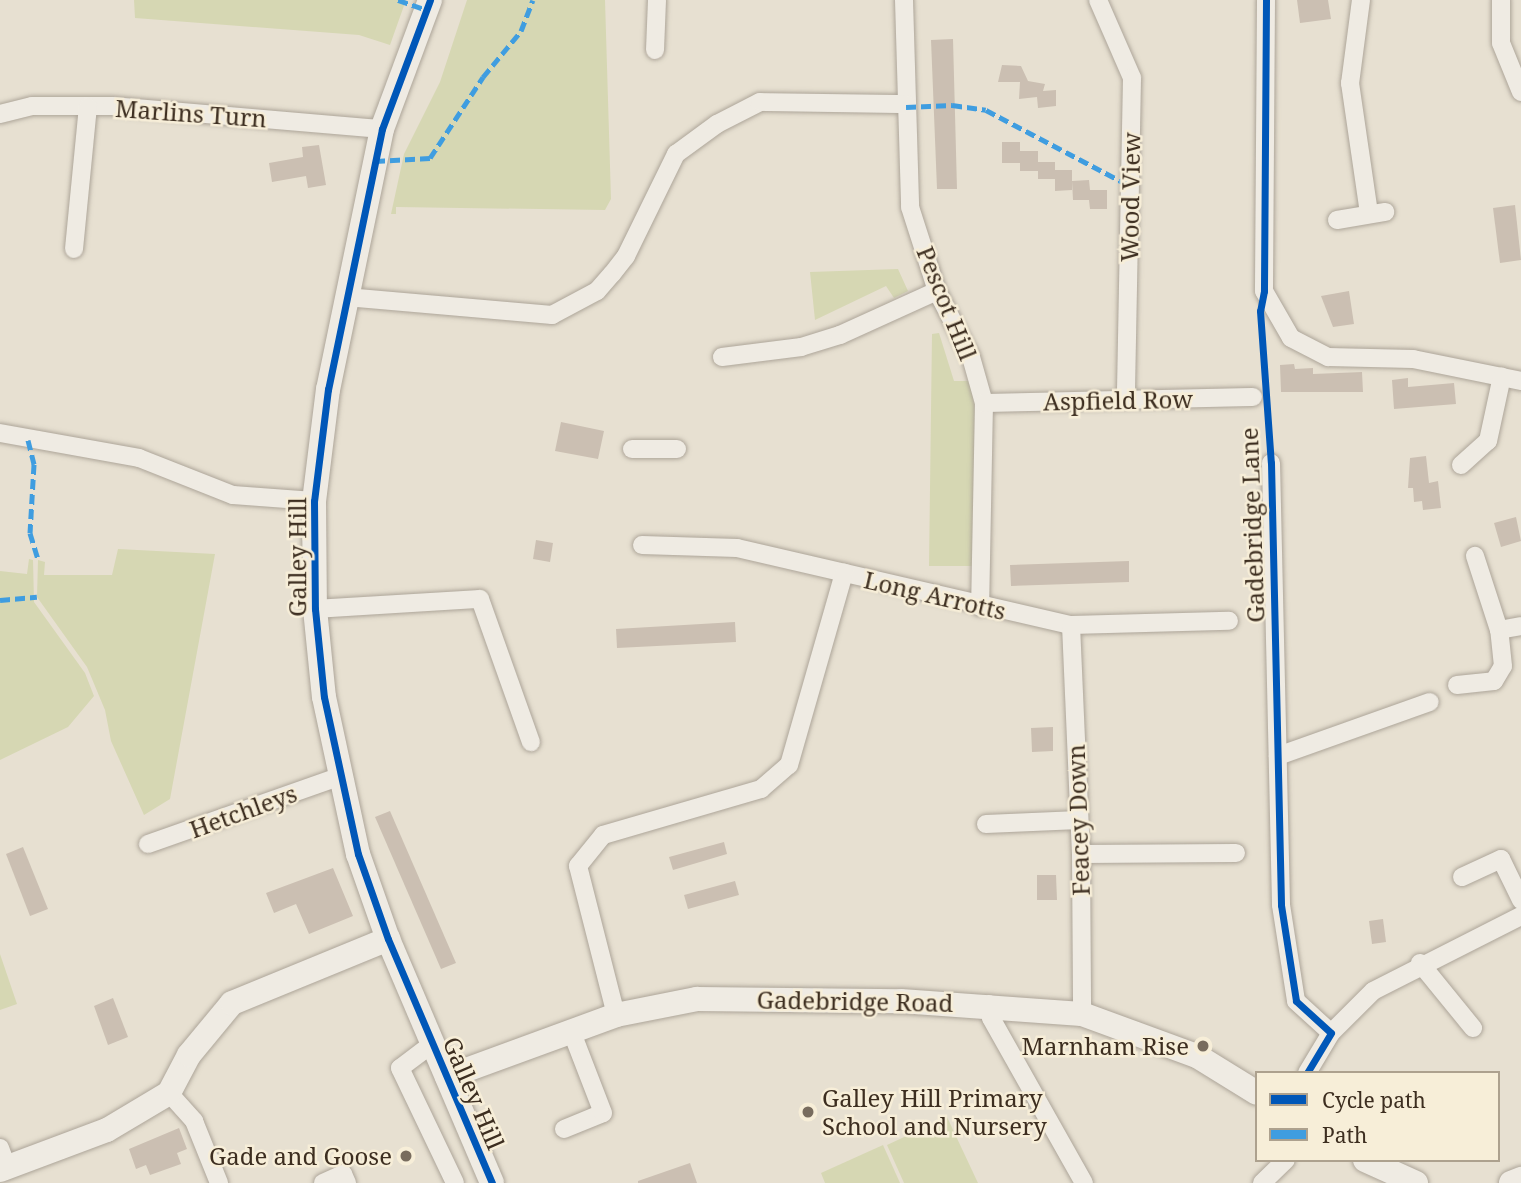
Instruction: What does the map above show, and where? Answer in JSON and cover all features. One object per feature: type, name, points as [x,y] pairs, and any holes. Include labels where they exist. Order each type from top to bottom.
[{"type":"street","name":"Galley Hill","points":[[430,0],[382,129],[328,389],[314,501],[315,609],[324,697],[338,777],[388,939],[492,1183]]},
{"type":"street","points":[[655,50],[657,0]]},
{"type":"street","name":"Pescot Hill","points":[[904,0],[910,206],[937,291],[971,357],[984,402],[980,607]]},
{"type":"street","name":"Wood View","points":[[1098,0],[1132,78],[1126,400]]},
{"type":"street","points":[[1266,0],[1264,291],[1291,338],[1328,357],[1413,359],[1521,381]]},
{"type":"street","points":[[1337,219],[1377,212],[1350,83],[1361,0]]},
{"type":"street","points":[[1501,0],[1502,43],[1521,92]]},
{"type":"street","points":[[346,297],[552,314],[597,291],[612,274],[626,256],[676,154],[717,124],[760,102],[906,104]]},
{"type":"street","name":"Marlins Turn","points":[[0,114],[32,106],[165,108],[382,129]]},
{"type":"street","points":[[74,248],[88,107]]},
{"type":"street","points":[[722,357],[827,339],[937,291]]},
{"type":"street","points":[[1461,465],[1488,441],[1502,376]]},
{"type":"street","name":"Aspfield Row","points":[[984,402],[1253,397]]},
{"type":"street","points":[[0,433],[139,458],[233,495],[314,501]]},
{"type":"street","points":[[632,449],[677,449]]},
{"type":"street","name":"Gadebridge Lane","points":[[1271,463],[1281,905],[1296,1001],[1331,1032]]},
{"type":"street","name":"Long Arrotts","points":[[642,545],[737,548],[980,607],[1071,625],[1229,621]]},
{"type":"street","points":[[1457,685],[1500,678],[1503,666],[1499,630],[1475,556]]},
{"type":"street","points":[[616,1015],[579,866],[603,835],[761,789],[789,765],[844,573]]},
{"type":"street","points":[[315,609],[480,599],[531,742]]},
{"type":"street","name":"Feacey Down","points":[[1071,625],[1081,854],[1082,1014]]},
{"type":"street","points":[[1499,630],[1521,626]]},
{"type":"street","points":[[1278,756],[1430,702]]},
{"type":"street","name":"Hetchleys","points":[[148,845],[338,777]]},
{"type":"street","points":[[986,824],[1079,820]]},
{"type":"street","points":[[1081,854],[1236,853]]},
{"type":"street","points":[[1462,877],[1501,859],[1521,900]]},
{"type":"street","points":[[1308,1071],[1331,1032],[1373,991],[1420,963],[1521,916]]},
{"type":"street","points":[[2,1162],[107,1130],[169,1093],[189,1055],[232,1003],[388,939]]},
{"type":"street","points":[[1420,963],[1473,1028]]},
{"type":"street","name":"Gadebridge Road","points":[[447,1077],[616,1015],[697,999],[989,1004],[1082,1014],[1197,1056],[1255,1092]]},
{"type":"street","points":[[989,1004],[991,1018],[1084,1183]]},
{"type":"street","points":[[564,1129],[603,1113],[571,1030]]},
{"type":"street","points":[[432,1045],[400,1068],[455,1183]]},
{"type":"street","points":[[169,1093],[194,1121],[219,1183]]},
{"type":"street","points":[[1262,1183],[1284,1162]]},
{"type":"street","points":[[1369,1162],[1407,1182]]},
{"type":"street","points":[[323,1183],[343,1174],[347,1183]]},
{"type":"street","points":[[1511,1183],[1521,1180]]},
{"type":"green space","points":[[134,0],[406,0],[390,45],[359,35],[135,18]]},
{"type":"green space","points":[[467,0],[605,0],[611,199],[605,210],[396,207],[396,214],[391,214],[404,154],[440,82]]},
{"type":"green space","points":[[898,269],[908,291],[894,298],[886,286],[815,320],[810,272]]},
{"type":"green space","points":[[939,333],[954,381],[970,381],[978,427],[976,566],[929,566],[932,334]]},
{"type":"green space","points":[[118,549],[215,554],[170,799],[144,815],[111,741],[105,710],[87,667],[37,597],[38,560],[45,562],[44,575],[112,575]]},
{"type":"green space","points":[[29,559],[33,560],[34,602],[85,673],[94,696],[68,727],[0,760],[0,571],[27,574]]},
{"type":"green space","points":[[0,954],[17,1004],[0,1010]]},
{"type":"green space","points":[[947,1117],[978,1183],[904,1183],[887,1145]]},
{"type":"green space","points":[[883,1145],[900,1183],[825,1183],[821,1173]]},
{"type":"building","points":[[1297,0],[1328,0],[1331,19],[1300,23]]},
{"type":"building","points":[[953,39],[957,189],[937,189],[931,40]]},
{"type":"building","points":[[1002,65],[1021,66],[1028,81],[1045,84],[1043,91],[1056,90],[1056,106],[1038,108],[1037,97],[1019,99],[1020,82],[998,82]]},
{"type":"building","points":[[1002,142],[1020,142],[1020,151],[1038,151],[1038,162],[1055,162],[1055,179],[1038,179],[1038,171],[1020,171],[1020,163],[1002,163]]},
{"type":"building","points":[[319,145],[326,185],[308,188],[306,176],[272,182],[269,163],[303,157],[302,147]]},
{"type":"building","points":[[1055,170],[1072,170],[1072,190],[1055,191]]},
{"type":"building","points":[[1089,180],[1090,190],[1107,190],[1107,209],[1090,209],[1089,200],[1073,200],[1072,181]]},
{"type":"building","points":[[1515,205],[1521,260],[1500,263],[1493,208]]},
{"type":"building","points":[[1349,291],[1354,324],[1333,327],[1321,296]]},
{"type":"building","points":[[1294,364],[1295,369],[1313,368],[1313,374],[1362,372],[1363,392],[1281,392],[1280,365]]},
{"type":"building","points":[[1408,378],[1408,387],[1454,383],[1456,404],[1394,409],[1392,380]]},
{"type":"building","points":[[561,422],[604,431],[598,459],[555,451]]},
{"type":"building","points":[[1426,456],[1429,483],[1438,481],[1441,508],[1423,510],[1422,501],[1414,502],[1413,488],[1408,488],[1410,458]]},
{"type":"building","points":[[1516,517],[1521,541],[1501,547],[1494,523]]},
{"type":"building","points":[[536,540],[553,543],[550,562],[533,559]]},
{"type":"building","points":[[1129,561],[1129,582],[1011,586],[1010,565]]},
{"type":"building","points":[[735,622],[736,642],[617,648],[616,629]]},
{"type":"building","points":[[1053,727],[1053,751],[1032,752],[1031,728]]},
{"type":"building","points":[[390,811],[456,963],[441,969],[375,817]]},
{"type":"building","points":[[724,842],[727,854],[673,870],[669,857]]},
{"type":"building","points":[[23,847],[48,909],[30,916],[6,854]]},
{"type":"building","points":[[333,868],[353,916],[309,934],[296,904],[274,913],[266,893]]},
{"type":"building","points":[[1037,875],[1056,875],[1057,900],[1037,900]]},
{"type":"building","points":[[735,881],[739,895],[688,909],[684,895]]},
{"type":"building","points":[[1383,919],[1386,942],[1372,944],[1369,921]]},
{"type":"building","points":[[113,998],[128,1037],[108,1045],[94,1006]]},
{"type":"building","points":[[179,1128],[187,1149],[177,1153],[181,1164],[150,1175],[146,1165],[136,1169],[129,1149]]},
{"type":"building","points":[[690,1163],[697,1183],[638,1183],[638,1181]]},
{"type":"marked path","points":[[398,0],[427,10]]},
{"type":"marked path","points":[[375,161],[430,158],[483,77],[521,31],[533,0]]},
{"type":"marked path","points":[[906,107],[952,105],[986,110],[1130,186]]},
{"type":"marked path","points":[[28,440],[34,464],[30,533],[38,560]]},
{"type":"marked path","points":[[0,600],[37,597]]},
{"type":"cycle path","points":[[430,0],[382,129],[328,389],[314,501],[315,609],[324,697],[358,854],[388,939],[492,1183]]},
{"type":"cycle path","points":[[1266,0],[1264,291],[1260,311],[1271,463],[1281,905],[1296,1001],[1331,1033],[1308,1071]]},
{"type":"place","name":"Marnham Rise","points":[[1203,1046]]},
{"type":"place","name":"Galley Hill Primary School and Nursery","points":[[808,1112]]},
{"type":"place","name":"Gade and Goose","points":[[406,1156]]}]
